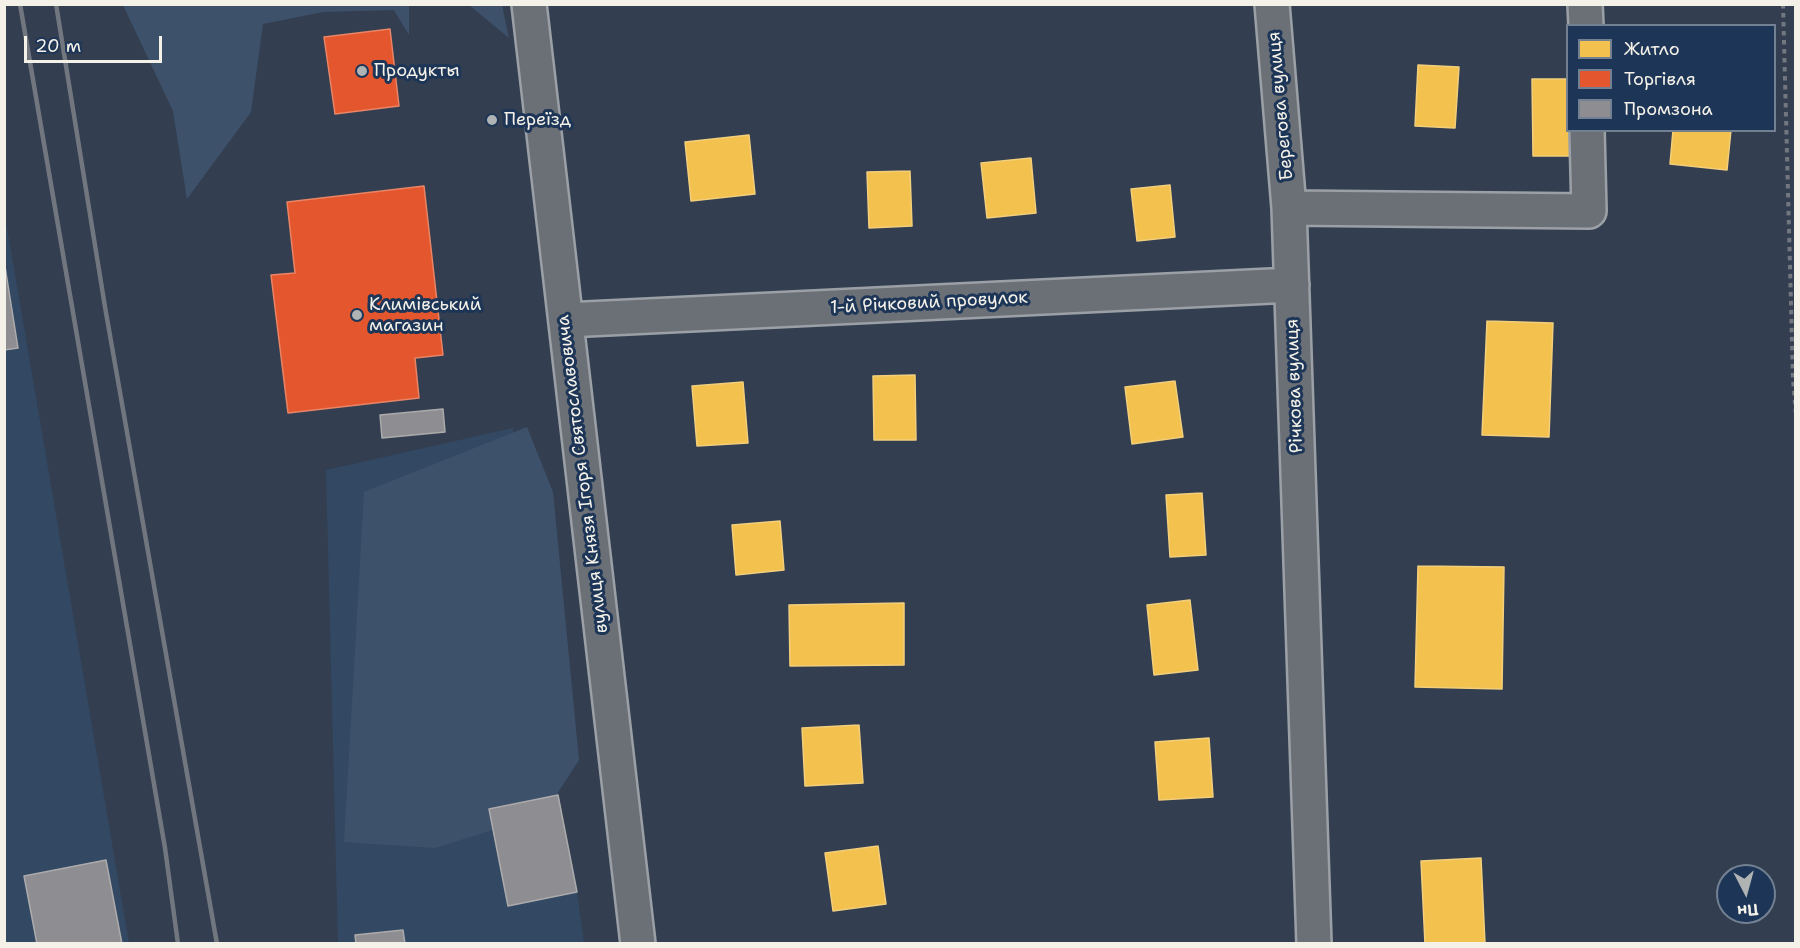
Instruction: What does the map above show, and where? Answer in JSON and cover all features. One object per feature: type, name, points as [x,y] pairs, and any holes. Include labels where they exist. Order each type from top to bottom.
[{"type":"street","name":"вулиця Князя Ігоря Святославовича","points":[[529,4],[638,944]]},
{"type":"street","name":"Берегова вулиця","points":[[1272,4],[1289,208]]},
{"type":"street","points":[[1585,4],[1586,24]]},
{"type":"street","points":[[1289,208],[1589,211],[1587,132]]},
{"type":"street","name":"Річкова вулиця","points":[[1289,208],[1314,944]]},
{"type":"street","name":"1-й Річковий провулок","points":[[566,320],[1292,285]]},
{"type":"path","points":[[1784,4],[1793,379],[1796,416]]},
{"type":"shaded area","points":[[123,5],[409,5],[409,35],[394,10],[323,12],[263,24],[251,112],[187,199],[173,111]]},
{"type":"shaded area","points":[[469,5],[502,5],[509,38]]},
{"type":"shaded area","points":[[5,216],[129,943],[5,943]]},
{"type":"shaded area","points":[[527,427],[553,492],[579,760],[544,814],[435,848],[344,842],[364,492]]},
{"type":"shaded area","points":[[513,428],[558,795],[577,892],[584,943],[338,943],[326,470]]},
{"type":"building: Житло","points":[[1418,65],[1459,67],[1455,128],[1415,126]]},
{"type":"building: Житло","points":[[1532,79],[1566,79],[1566,132],[1576,132],[1576,156],[1533,156]]},
{"type":"building: Житло","points":[[1673,132],[1731,132],[1727,170],[1670,164]]},
{"type":"building: Житло","points":[[749,135],[755,194],[691,201],[685,142]]},
{"type":"building: Житло","points":[[1031,158],[1036,213],[987,218],[981,163]]},
{"type":"building: Житло","points":[[910,171],[912,226],[869,228],[867,172]]},
{"type":"building: Житло","points":[[1170,185],[1175,237],[1137,241],[1131,189]]},
{"type":"building: Житло","points":[[1487,321],[1553,323],[1549,437],[1482,435]]},
{"type":"building: Житло","points":[[915,375],[916,440],[874,440],[873,376]]},
{"type":"building: Житло","points":[[1175,381],[1183,437],[1132,444],[1125,387]]},
{"type":"building: Житло","points":[[743,382],[748,443],[697,446],[692,386]]},
{"type":"building: Житло","points":[[1202,493],[1206,555],[1170,557],[1166,495]]},
{"type":"building: Житло","points":[[780,521],[784,570],[736,575],[732,525]]},
{"type":"building: Житло","points":[[1418,566],[1504,567],[1502,689],[1415,687]]},
{"type":"building: Житло","points":[[1190,600],[1198,670],[1154,675],[1147,605]]},
{"type":"building: Житло","points":[[904,603],[904,665],[790,666],[789,605]]},
{"type":"building: Житло","points":[[859,725],[863,783],[805,786],[802,728]]},
{"type":"building: Житло","points":[[1209,738],[1213,797],[1159,800],[1155,742]]},
{"type":"building: Житло","points":[[878,846],[886,904],[833,911],[825,853]]},
{"type":"building: Житло","points":[[1481,858],[1485,944],[1425,944],[1421,861]]},
{"type":"building: Торгівля","name":"Продукты","points":[[390,29],[399,106],[335,114],[324,37]]},
{"type":"building: Торгівля","name":"Климівський магазин","points":[[424,186],[443,355],[415,358],[419,398],[288,413],[271,275],[295,273],[287,202]]},
{"type":"building: Промзона","points":[[4,260],[18,348],[4,350]]},
{"type":"building: Промзона","points":[[443,409],[445,432],[382,438],[380,415]]},
{"type":"building: Промзона","points":[[558,795],[577,892],[508,906],[489,809]]},
{"type":"building: Промзона","points":[[106,860],[122,944],[37,944],[24,876]]},
{"type":"building: Промзона","points":[[403,930],[405,944],[356,944],[355,935]]},
{"type":"railway","points":[[20,4],[165,848],[178,944]]},
{"type":"railway","points":[[56,4],[105,307],[217,944]]},
{"type":"place","name":"Продукты","points":[[362,71]]},
{"type":"place","name":"Переїзд","points":[[492,120]]},
{"type":"place","name":"Климівський магазин","points":[[357,315]]}]
